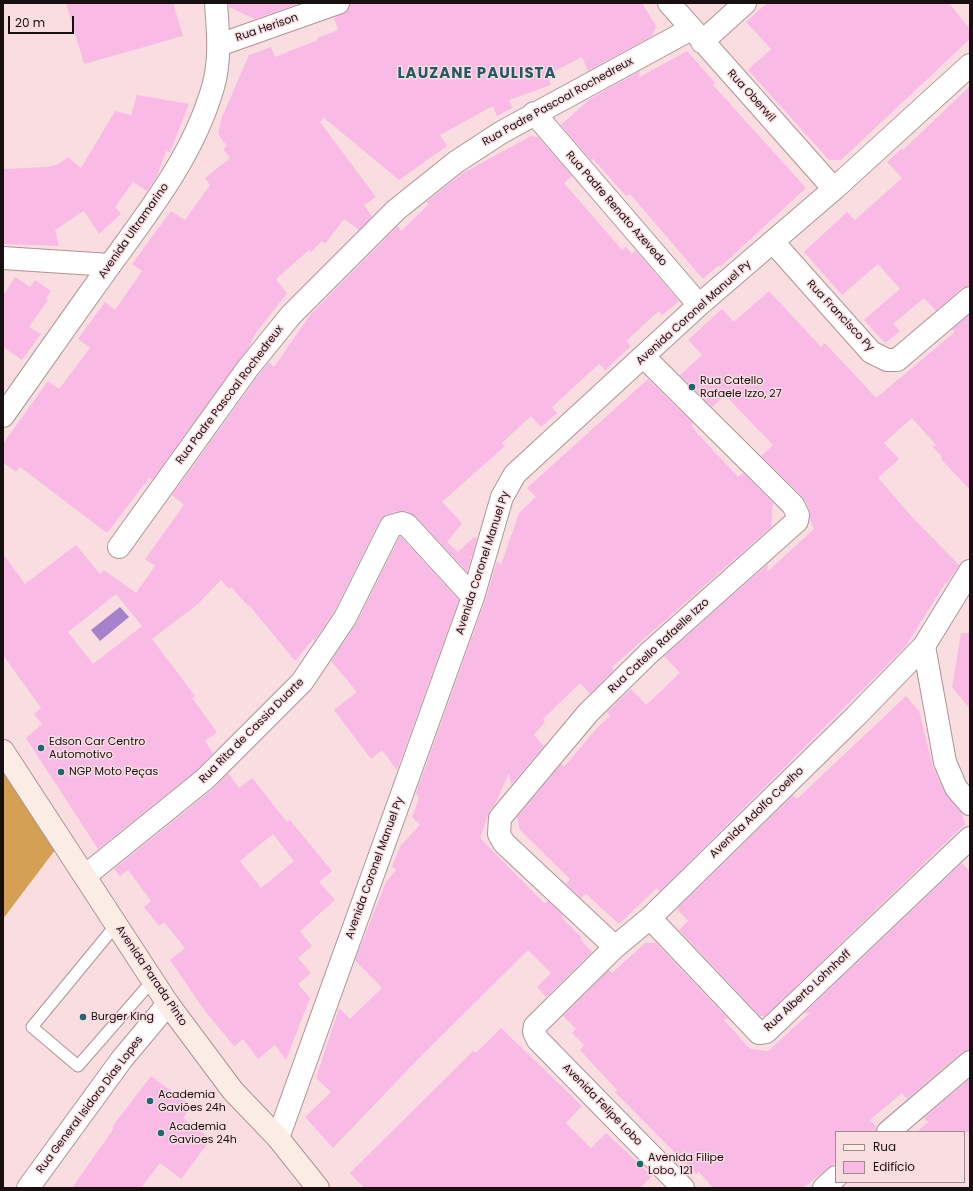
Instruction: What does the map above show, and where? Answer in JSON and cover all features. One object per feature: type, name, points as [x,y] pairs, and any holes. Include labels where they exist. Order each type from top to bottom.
[{"type":"main road","name":"Avenida Parada Pinto","points":[[3,751],[168,1004],[233,1091],[278,1138],[318,1188]]},
{"type":"street","name":"Avenida Ultramarino","points":[[3,416],[157,201],[186,151],[203,118],[214,86],[219,45],[216,3]]},
{"type":"street","name":"Rua Herison","points":[[219,45],[338,3]]},
{"type":"street","name":"Rua Oberwil","points":[[669,3],[834,189]]},
{"type":"street","name":"Rua Padre Pascoal Rochedreux","points":[[119,547],[248,368],[291,315],[396,210],[456,162],[534,114],[696,35],[745,3]]},
{"type":"street","name":"Avenida Coronel Manuel Py","points":[[278,1138],[473,597],[502,497],[515,474],[699,305],[834,189],[970,65]]},
{"type":"street","name":"Rua Padre Renato Azevedo","points":[[534,114],[699,305]]},
{"type":"street","name":"Rua Francisco Py","points":[[773,242],[871,352],[887,360],[897,360],[970,298]]},
{"type":"street","points":[[3,258],[110,265]]},
{"type":"street","name":"Rua Catello Rafaelle Izzo","points":[[615,947],[504,843],[499,834],[500,818],[588,713],[649,653],[797,521],[798,515],[793,505],[644,357]]},
{"type":"street","name":"Rua Rita de Cassia Duarte","points":[[85,876],[205,779],[302,682],[345,618],[391,526],[402,523],[407,525],[473,597]]},
{"type":"street","name":"Avenida Adolfo Coelho","points":[[538,1040],[534,1032],[538,1021],[615,947],[650,918],[851,721],[924,646],[970,571]]},
{"type":"street","points":[[924,646],[945,762],[956,788],[970,804]]},
{"type":"street","name":"Rua Alberto Lohnhoff","points":[[650,918],[759,1033],[763,1034],[970,838]]},
{"type":"street","name":"Rua General Isidoro Dias Lopes","points":[[28,1188],[122,1059],[168,1004]]},
{"type":"street","name":"Avenida Felipe Lobo","points":[[538,1040],[683,1188]]},
{"type":"street","points":[[889,1131],[970,1062]]},
{"type":"street","points":[[824,1188],[835,1178]]},
{"type":"lane","points":[[116,925],[32,1027],[78,1066],[153,980]]},
{"type":"shaded area","points":[[120,607],[129,617],[100,641],[91,630]]},
{"type":"shaded area","points":[[3,766],[58,846],[3,919]]},
{"type":"building","points":[[66,3],[173,3],[183,36],[84,64]]},
{"type":"building","points":[[229,3],[300,3],[255,19],[229,7]]},
{"type":"building","points":[[350,3],[642,3],[656,26],[652,36],[588,71],[582,57],[547,75],[551,85],[509,100],[512,108],[497,116],[493,106],[440,135],[447,146],[399,180],[324,118],[320,122],[376,197],[364,205],[372,217],[359,230],[344,219],[325,244],[322,241],[311,252],[309,250],[276,279],[287,293],[255,334],[249,347],[152,480],[149,478],[107,533],[20,467],[16,472],[3,462],[3,444],[48,381],[59,389],[90,348],[78,339],[105,302],[115,310],[142,271],[132,264],[171,211],[185,220],[210,185],[205,178],[230,158],[223,149],[227,146],[218,134],[222,117],[249,55],[271,47],[275,57],[318,40],[317,38],[338,30],[334,18],[347,11]]},
{"type":"building","points":[[767,3],[949,3],[970,29],[970,39],[841,160],[829,160],[748,70],[771,49],[746,22]]},
{"type":"building","points":[[687,51],[715,83],[713,85],[806,188],[720,267],[719,265],[703,279],[630,194],[626,196],[593,159],[591,160],[561,125],[590,99],[640,71],[638,78]]},
{"type":"building","points":[[970,86],[970,286],[962,288],[936,311],[924,298],[893,324],[900,331],[885,343],[864,320],[900,289],[878,264],[842,295],[804,252],[847,212],[855,220],[902,178],[887,162],[901,149],[903,150]]},
{"type":"building","points":[[137,95],[189,104],[170,152],[166,151],[157,176],[147,191],[133,182],[115,207],[121,214],[99,234],[84,211],[55,230],[59,246],[3,244],[3,169],[57,165],[68,157],[81,168],[115,111],[131,115]]},
{"type":"building","points":[[531,136],[538,137],[572,176],[564,183],[622,250],[626,247],[632,254],[635,250],[679,301],[662,315],[659,311],[626,341],[631,346],[605,370],[599,364],[552,407],[557,413],[541,427],[531,416],[502,443],[505,446],[442,502],[462,523],[447,542],[458,552],[474,537],[477,539],[467,572],[416,517],[407,511],[399,511],[387,514],[380,520],[334,612],[314,641],[313,639],[295,661],[249,605],[248,606],[231,587],[229,589],[221,580],[198,604],[152,639],[195,696],[192,698],[217,732],[205,741],[213,753],[197,770],[98,849],[26,738],[42,724],[34,714],[41,708],[3,655],[3,554],[25,584],[76,545],[100,574],[104,570],[136,593],[155,566],[145,559],[184,505],[172,495],[258,376],[269,362],[274,367],[310,315],[398,226],[401,231],[429,204],[426,202],[463,173]],"holes":[[[116,594],[142,626],[93,664],[68,632]]]},
{"type":"building","points":[[15,277],[30,287],[35,280],[51,291],[46,298],[48,300],[29,327],[41,334],[22,360],[3,347],[3,296]]},
{"type":"building","points":[[769,291],[821,347],[825,343],[876,398],[955,332],[952,329],[970,314],[970,490],[941,459],[942,457],[933,447],[936,445],[912,418],[884,443],[899,459],[878,478],[913,518],[959,565],[947,583],[946,582],[905,647],[660,891],[657,888],[619,924],[586,894],[581,898],[566,884],[570,879],[520,830],[517,817],[561,764],[564,767],[597,728],[610,716],[607,712],[631,689],[646,705],[680,673],[664,656],[768,564],[767,572],[814,529],[810,519],[809,509],[802,496],[761,456],[773,445],[725,395],[712,407],[680,375],[702,355],[688,340],[722,309],[734,322]]},
{"type":"building","points":[[648,379],[693,423],[691,425],[697,433],[738,477],[743,473],[773,503],[771,527],[612,667],[614,670],[590,694],[580,683],[543,719],[545,722],[534,735],[544,746],[511,785],[509,773],[495,804],[490,810],[480,838],[545,904],[548,901],[563,915],[561,917],[582,938],[580,939],[592,952],[546,997],[537,987],[551,973],[528,950],[420,1057],[333,1148],[305,1117],[331,1092],[316,1078],[339,1008],[350,1019],[382,988],[355,960],[386,882],[396,870],[392,866],[401,845],[420,825],[412,817],[419,798],[416,793],[485,601],[497,561],[501,565],[519,513],[536,497],[527,488]]},
{"type":"building","points":[[400,536],[459,600],[397,770],[382,750],[371,759],[334,710],[357,692],[331,661],[356,624]]},
{"type":"building","points":[[961,633],[970,633],[970,709],[952,687]]},
{"type":"building","points":[[906,696],[919,711],[933,767],[945,793],[961,812],[965,824],[765,1016],[760,1016],[679,930],[688,921],[677,909],[793,795],[797,799]]},
{"type":"building","points":[[228,773],[239,788],[252,778],[287,822],[290,820],[332,871],[319,882],[335,900],[300,931],[312,946],[298,958],[311,973],[298,984],[310,998],[286,1060],[275,1045],[258,1059],[243,1039],[234,1046],[205,1011],[170,960],[185,948],[164,922],[159,926],[144,907],[151,901],[128,870],[120,876],[114,869],[213,789]],"holes":[[[273,834],[294,861],[261,888],[240,861]]]},
{"type":"building","points":[[962,863],[970,872],[970,1050],[962,1052],[907,1099],[902,1093],[870,1120],[877,1127],[876,1131],[835,1131],[835,1163],[803,1188],[713,1188],[699,1172],[696,1174],[615,1092],[617,1090],[580,1050],[584,1045],[572,1033],[576,1029],[563,1016],[609,970],[612,973],[645,943],[656,943],[728,1019],[723,1019],[750,1049],[768,1051],[810,1013],[804,1013]]},
{"type":"building","points":[[501,1028],[582,1106],[566,1123],[591,1148],[606,1133],[652,1176],[640,1188],[364,1188],[350,1173],[473,1051],[476,1053]]},
{"type":"building","name":"Academia Gavioes 24h","points":[[151,1076],[192,1106],[183,1118],[211,1139],[181,1179],[160,1163],[141,1188],[72,1188],[114,1128],[112,1127]]},
{"type":"building","points":[[970,1078],[970,1132],[918,1131],[928,1122],[924,1118]]},
{"type":"place","name":"Rua Catello Rafaele Izzo, 27","points":[[692,387]]},
{"type":"place","name":"Edson Car Centro Automotivo","points":[[41,748]]},
{"type":"place","name":"NGP Moto Peças","points":[[61,772]]},
{"type":"place","name":"Burger King","points":[[83,1017]]},
{"type":"place","name":"Academia Gaviões 24h","points":[[150,1101]]},
{"type":"place","name":"Academia Gavioes 24h","points":[[161,1133]]},
{"type":"place","name":"Avenida Filipe Lobo, 121","points":[[640,1164]]},
{"type":"district","name":"LAUZANE PAULISTA","points":[[477,74]]}]
